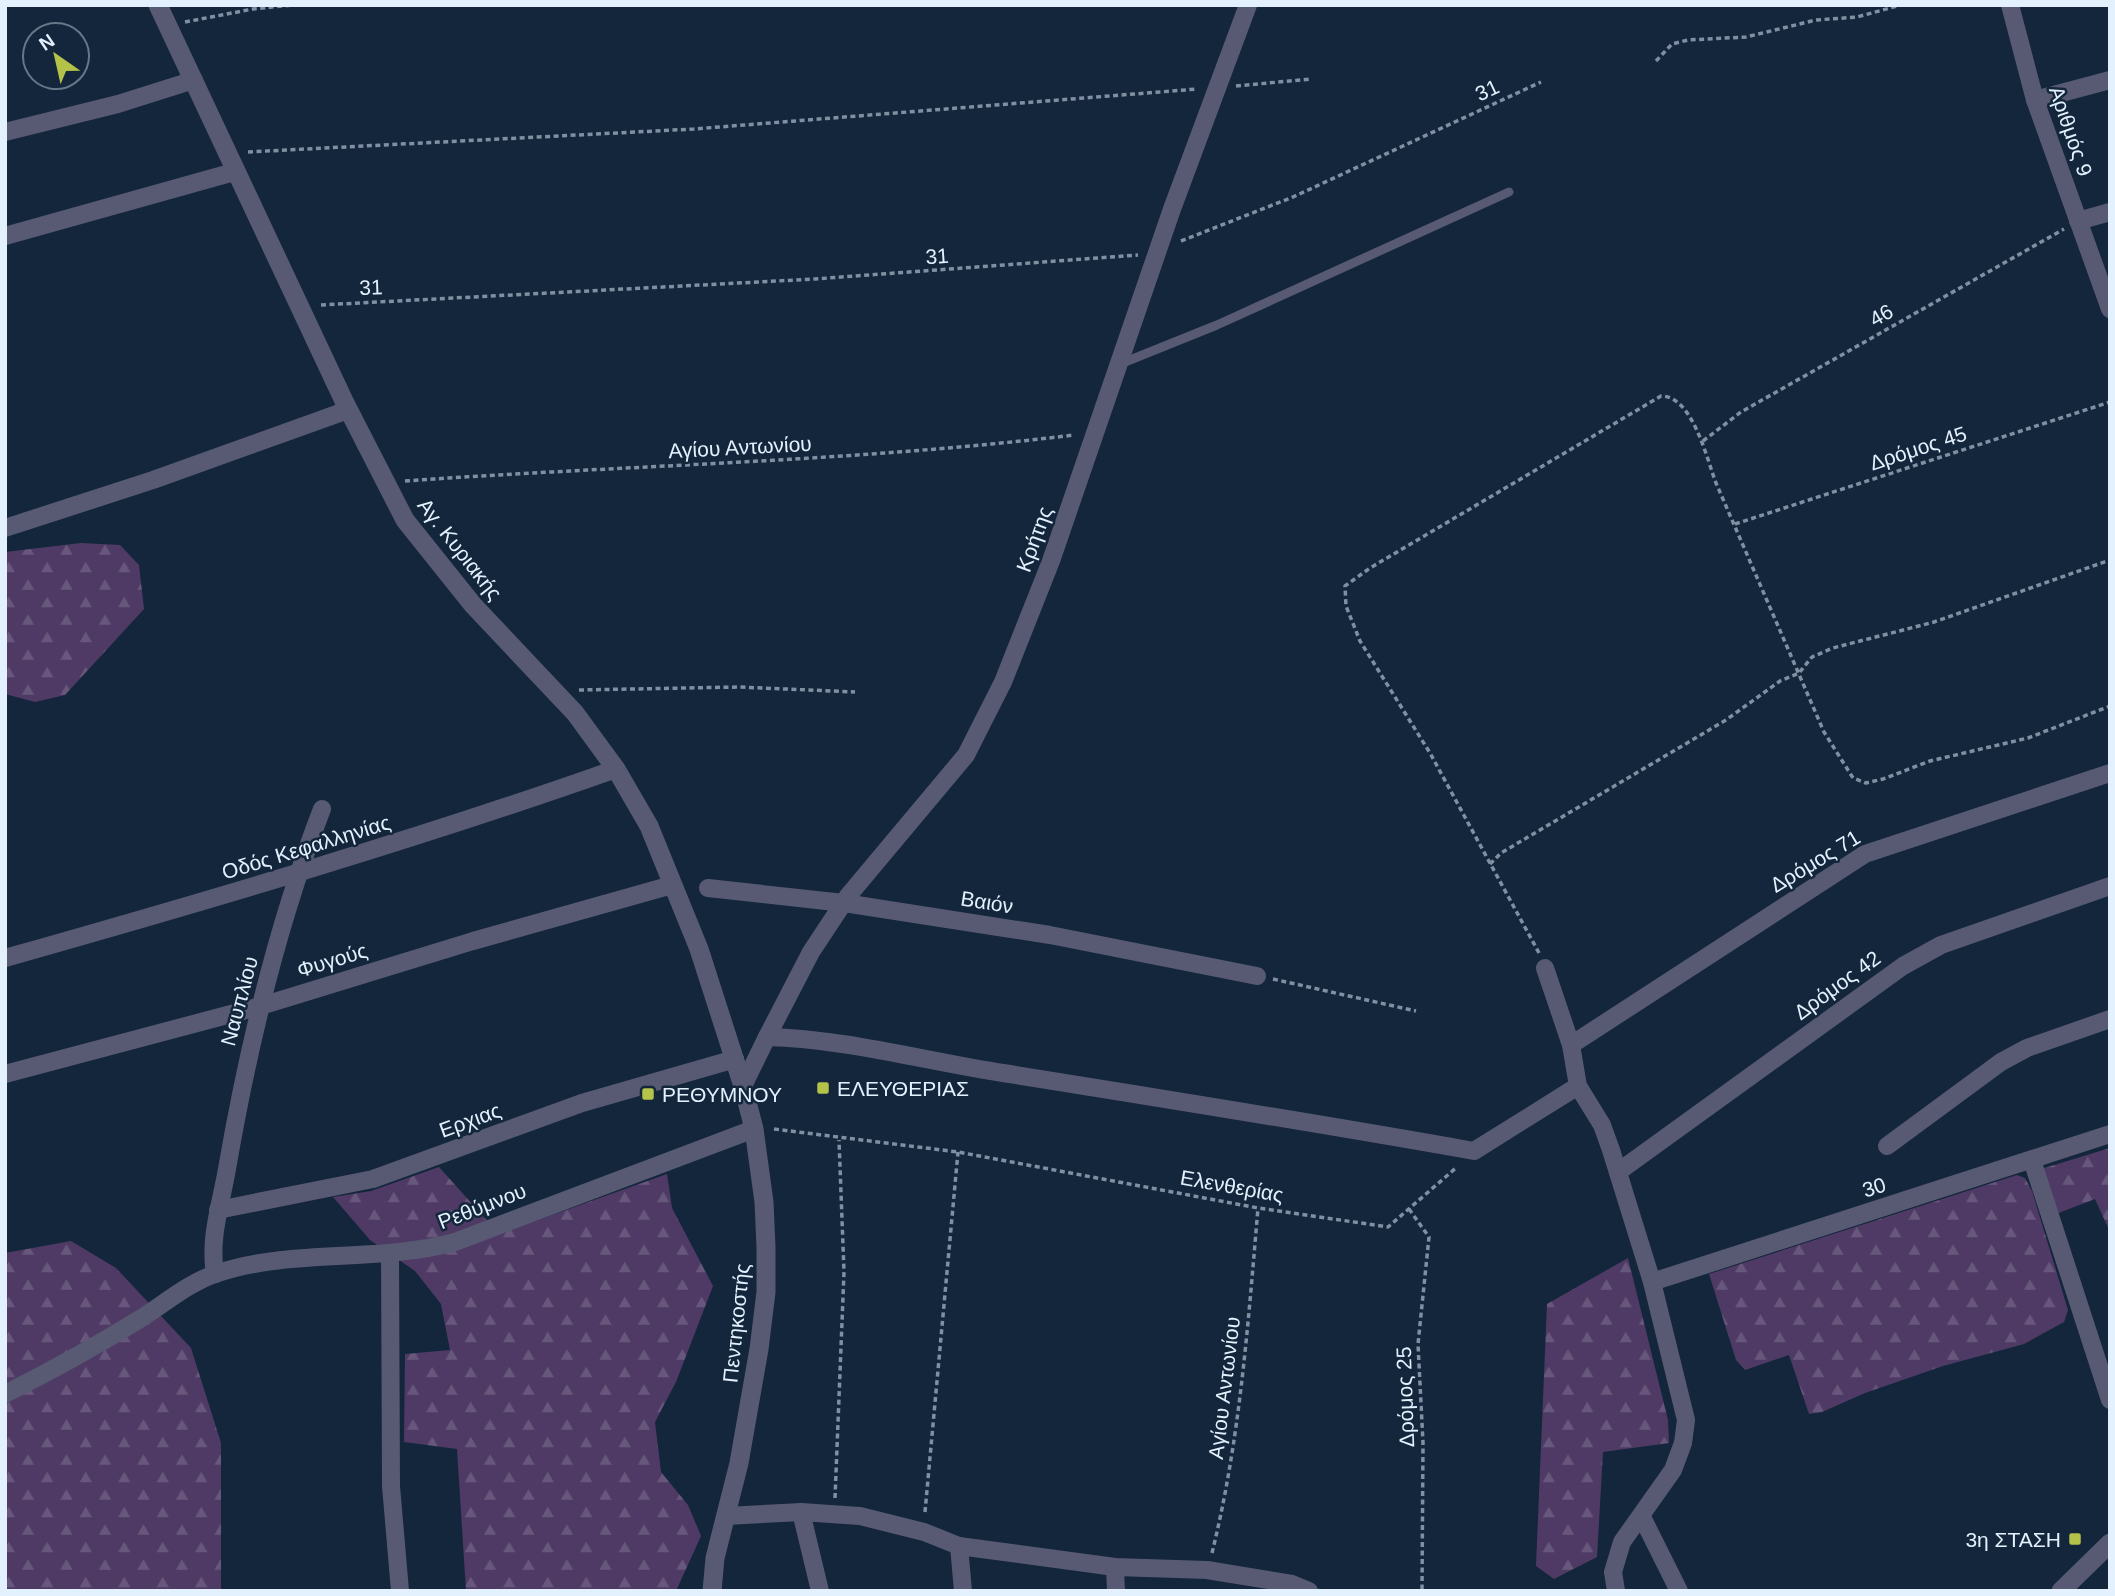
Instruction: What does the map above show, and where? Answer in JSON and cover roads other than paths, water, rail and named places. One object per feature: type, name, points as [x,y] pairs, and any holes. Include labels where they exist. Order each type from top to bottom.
[{"type":"street","name":"Αγ. Κυριακής","points":[[158,5],[298,306],[384,483],[405,520],[431,556],[561,696],[616,769],[649,826],[699,949],[735,1059]]},
{"type":"street","name":"Κρήτης","points":[[744,1086],[811,952],[844,903],[966,755],[1008,670],[1097,432],[1157,253],[1248,5]]},
{"type":"street","name":"Αριθμός 9","points":[[2010,5],[2035,100],[2110,309]]},
{"type":"street","points":[[5,132],[118,104],[194,80]]},
{"type":"street","points":[[2035,100],[2110,80]]},
{"type":"street","points":[[5,236],[230,163]]},
{"type":"street","points":[[2078,221],[2110,212]]},
{"type":"street","points":[[5,528],[153,480],[348,410]]},
{"type":"street","name":"Οδός Κεφαλληνίας","points":[[5,958],[297,874],[489,814],[616,769]]},
{"type":"street","name":"Δρόμος 71","points":[[1571,1045],[1865,854],[2110,773]]},
{"type":"street","name":"Ναυπλίου","points":[[215,1273],[213,1240],[237,1105],[297,874],[323,809]]},
{"type":"street","name":"Φυγούς","points":[[5,1074],[261,1006],[473,941],[672,885]]},
{"type":"street","name":"Δρόμος 42","points":[[1618,1172],[1903,966],[1941,945],[2110,886]]},
{"type":"street","name":"Βαιόν","points":[[708,888],[844,903],[1050,935],[1257,976]]},
{"type":"street","points":[[1545,968],[1571,1045],[1578,1086],[1602,1125],[1618,1172],[1652,1282],[1686,1420],[1683,1443],[1673,1470],[1622,1542],[1616,1557],[1616,1591]]},
{"type":"street","points":[[1886,1146],[2001,1062],[2027,1048],[2110,1019]]},
{"type":"street","points":[[767,1037],[814,1038],[998,1072],[1278,1116],[1474,1152],[1578,1086]]},
{"type":"street","name":"Πεντηκοστής","points":[[712,1591],[715,1558],[749,1410],[766,1292],[764,1202],[754,1129],[735,1059]]},
{"type":"street","name":"Ερχιας","points":[[218,1210],[373,1179],[582,1103],[735,1059]]},
{"type":"street","name":"Ρεθύμνου","points":[[5,1394],[100,1343],[215,1273],[257,1263],[422,1251],[455,1242],[754,1129]]},
{"type":"street","name":"30","points":[[1652,1282],[2110,1134]]},
{"type":"street","points":[[2032,1160],[2110,1399]]},
{"type":"street","points":[[390,1253],[391,1486],[401,1591]]},
{"type":"street","points":[[801,1512],[820,1591]]},
{"type":"street","points":[[726,1516],[801,1512],[860,1516],[924,1532],[959,1546],[1115,1567],[1207,1570],[1292,1584],[1309,1591]]},
{"type":"street","points":[[1642,1517],[1679,1591]]},
{"type":"street","points":[[2061,1591],[2110,1544]]},
{"type":"street","points":[[959,1546],[963,1591]]},
{"type":"street","points":[[1115,1567],[1116,1591]]},
{"type":"lane","points":[[1121,364],[1217,325],[1509,192]]},
{"type":"place","name":"ΕΛΕΥΘΕΡΙΑΣ","points":[[823,1088]]},
{"type":"place","name":"ΡΕΘΥΜΝΟΥ","points":[[648,1094]]},
{"type":"place","name":"3η ΣΤΑΣΗ","points":[[2075,1539]]}]
